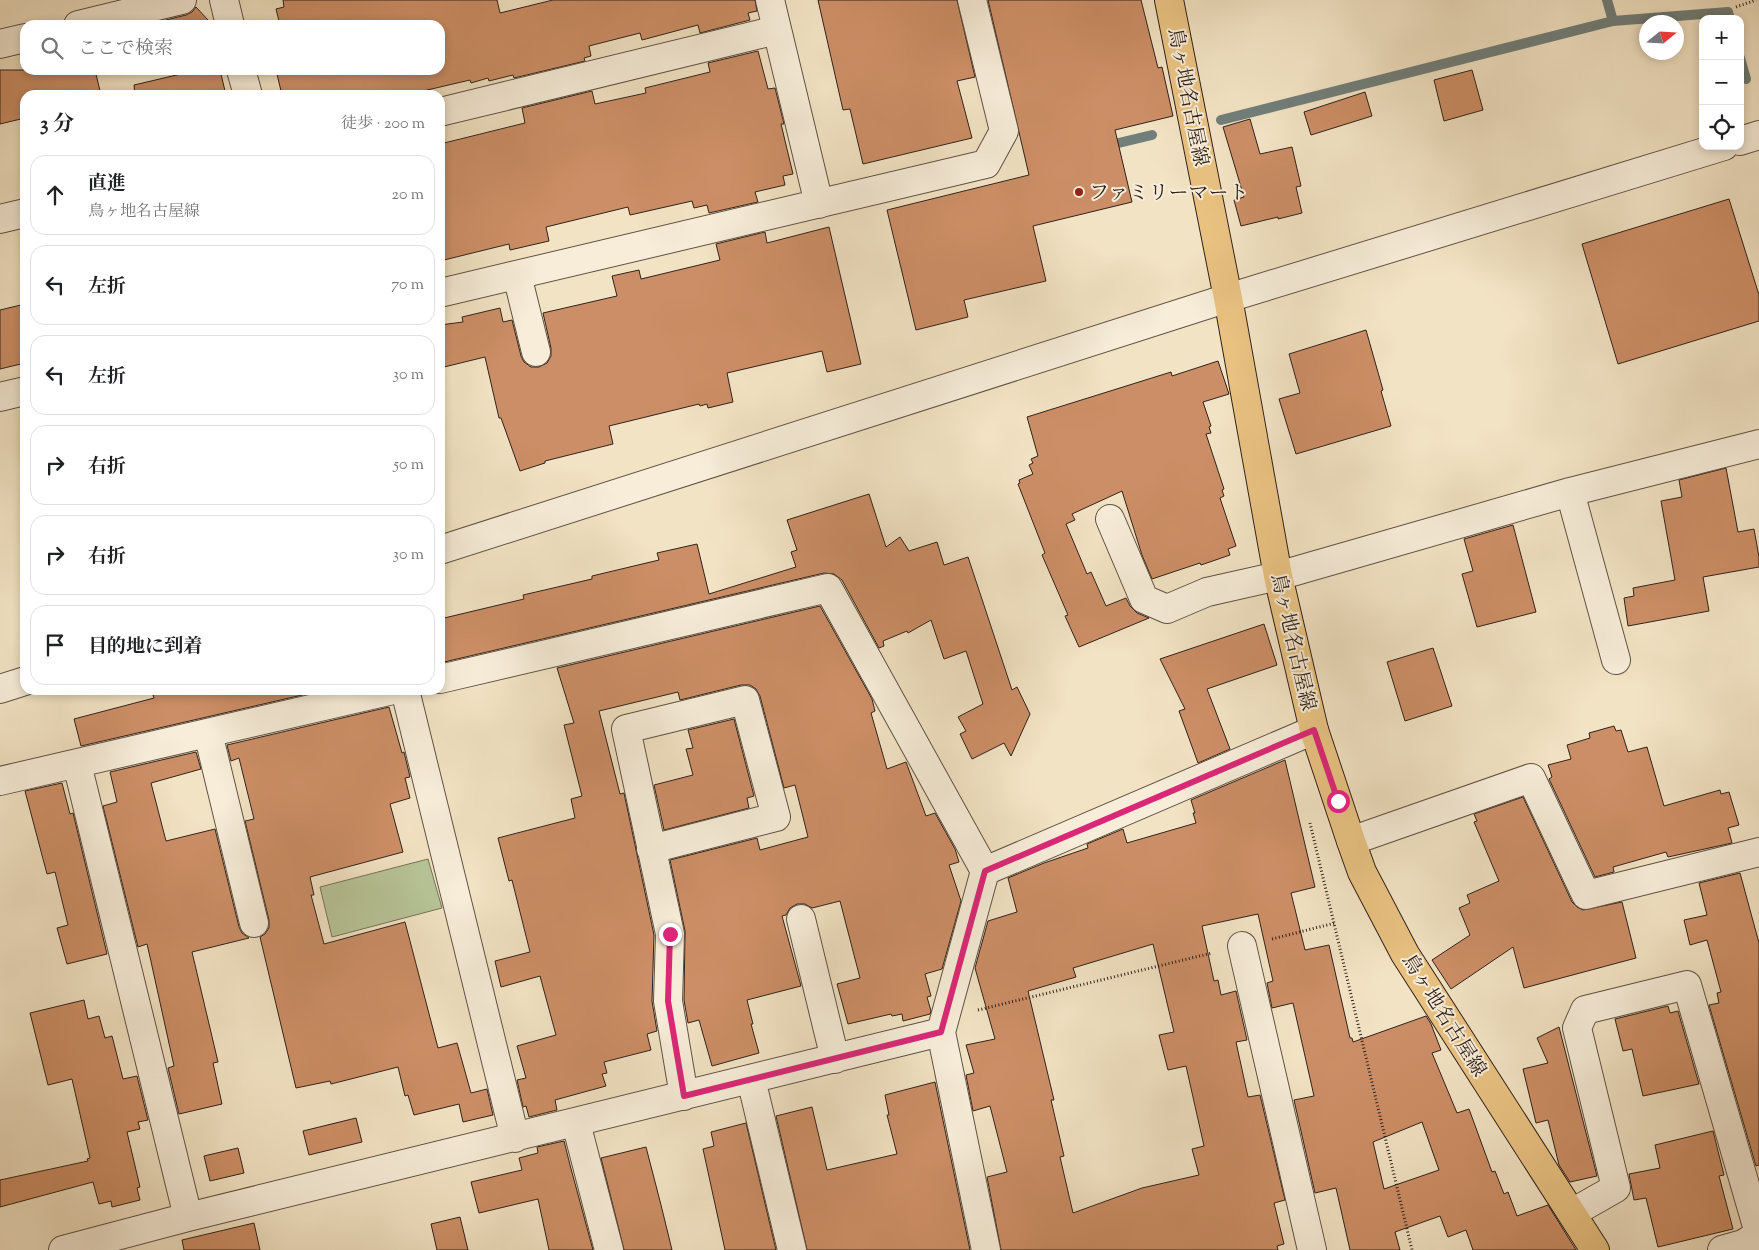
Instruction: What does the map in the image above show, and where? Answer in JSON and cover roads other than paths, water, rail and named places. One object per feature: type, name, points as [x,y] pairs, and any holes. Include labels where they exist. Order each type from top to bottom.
[{"type":"main road","name":"鳥ヶ地名古屋線","points":[[1169,0],[1228,298],[1278,576],[1314,730],[1351,841],[1362,872],[1405,954],[1595,1250]]},
{"type":"street","points":[[92,20],[132,6],[182,0]]},
{"type":"street","points":[[224,0],[229,20]]},
{"type":"street","points":[[770,0],[819,204]]},
{"type":"street","points":[[445,292],[986,164],[1004,131],[972,0]]},
{"type":"street","points":[[445,111],[777,30]]},
{"type":"street","points":[[0,44],[20,39]]},
{"type":"street","points":[[243,75],[247,90]]},
{"type":"street","points":[[1744,140],[1759,135]]},
{"type":"street","points":[[445,548],[1228,298],[1711,150]]},
{"type":"street","points":[[0,219],[20,214]]},
{"type":"street","points":[[517,275],[536,352]]},
{"type":"street","points":[[0,397],[20,393]]},
{"type":"street","points":[[1110,519],[1144,599],[1167,609],[1207,592],[1278,576],[1570,492],[1759,444]]},
{"type":"street","points":[[1570,492],[1616,660]]},
{"type":"street","points":[[445,678],[828,588],[985,871],[943,1025],[986,1250]]},
{"type":"street","points":[[0,689],[20,683]]},
{"type":"street","points":[[0,781],[371,695]]},
{"type":"street","points":[[406,695],[515,1138]]},
{"type":"street","points":[[651,849],[776,817],[745,700],[626,729],[651,849],[670,934],[668,1001],[684,1096]]},
{"type":"street","points":[[985,871],[1314,730]]},
{"type":"street","points":[[208,733],[254,923]]},
{"type":"street","points":[[78,764],[188,1218]]},
{"type":"street","points":[[1351,841],[1531,778],[1586,894],[1759,852]]},
{"type":"street","points":[[801,919],[835,1059]]},
{"type":"street","points":[[1242,946],[1312,1250]]},
{"type":"street","points":[[1572,1213],[1616,1188],[1576,1028],[1585,1010],[1687,985],[1759,1234],[1743,1244],[1722,1250]]},
{"type":"street","points":[[63,1250],[835,1059],[943,1025]]},
{"type":"street","points":[[751,1079],[792,1250]]},
{"type":"street","points":[[576,1123],[610,1250]]},
{"type":"waterway","points":[[1607,0],[1613,21]]},
{"type":"waterway","points":[[1221,120],[1613,21],[1728,12],[1729,15]]},
{"type":"waterway","points":[[1741,60],[1746,79]]},
{"type":"waterway","points":[[1106,146],[1152,135]]},
{"type":"place","name":"ファミリーマート","points":[[1079,192]]}]
